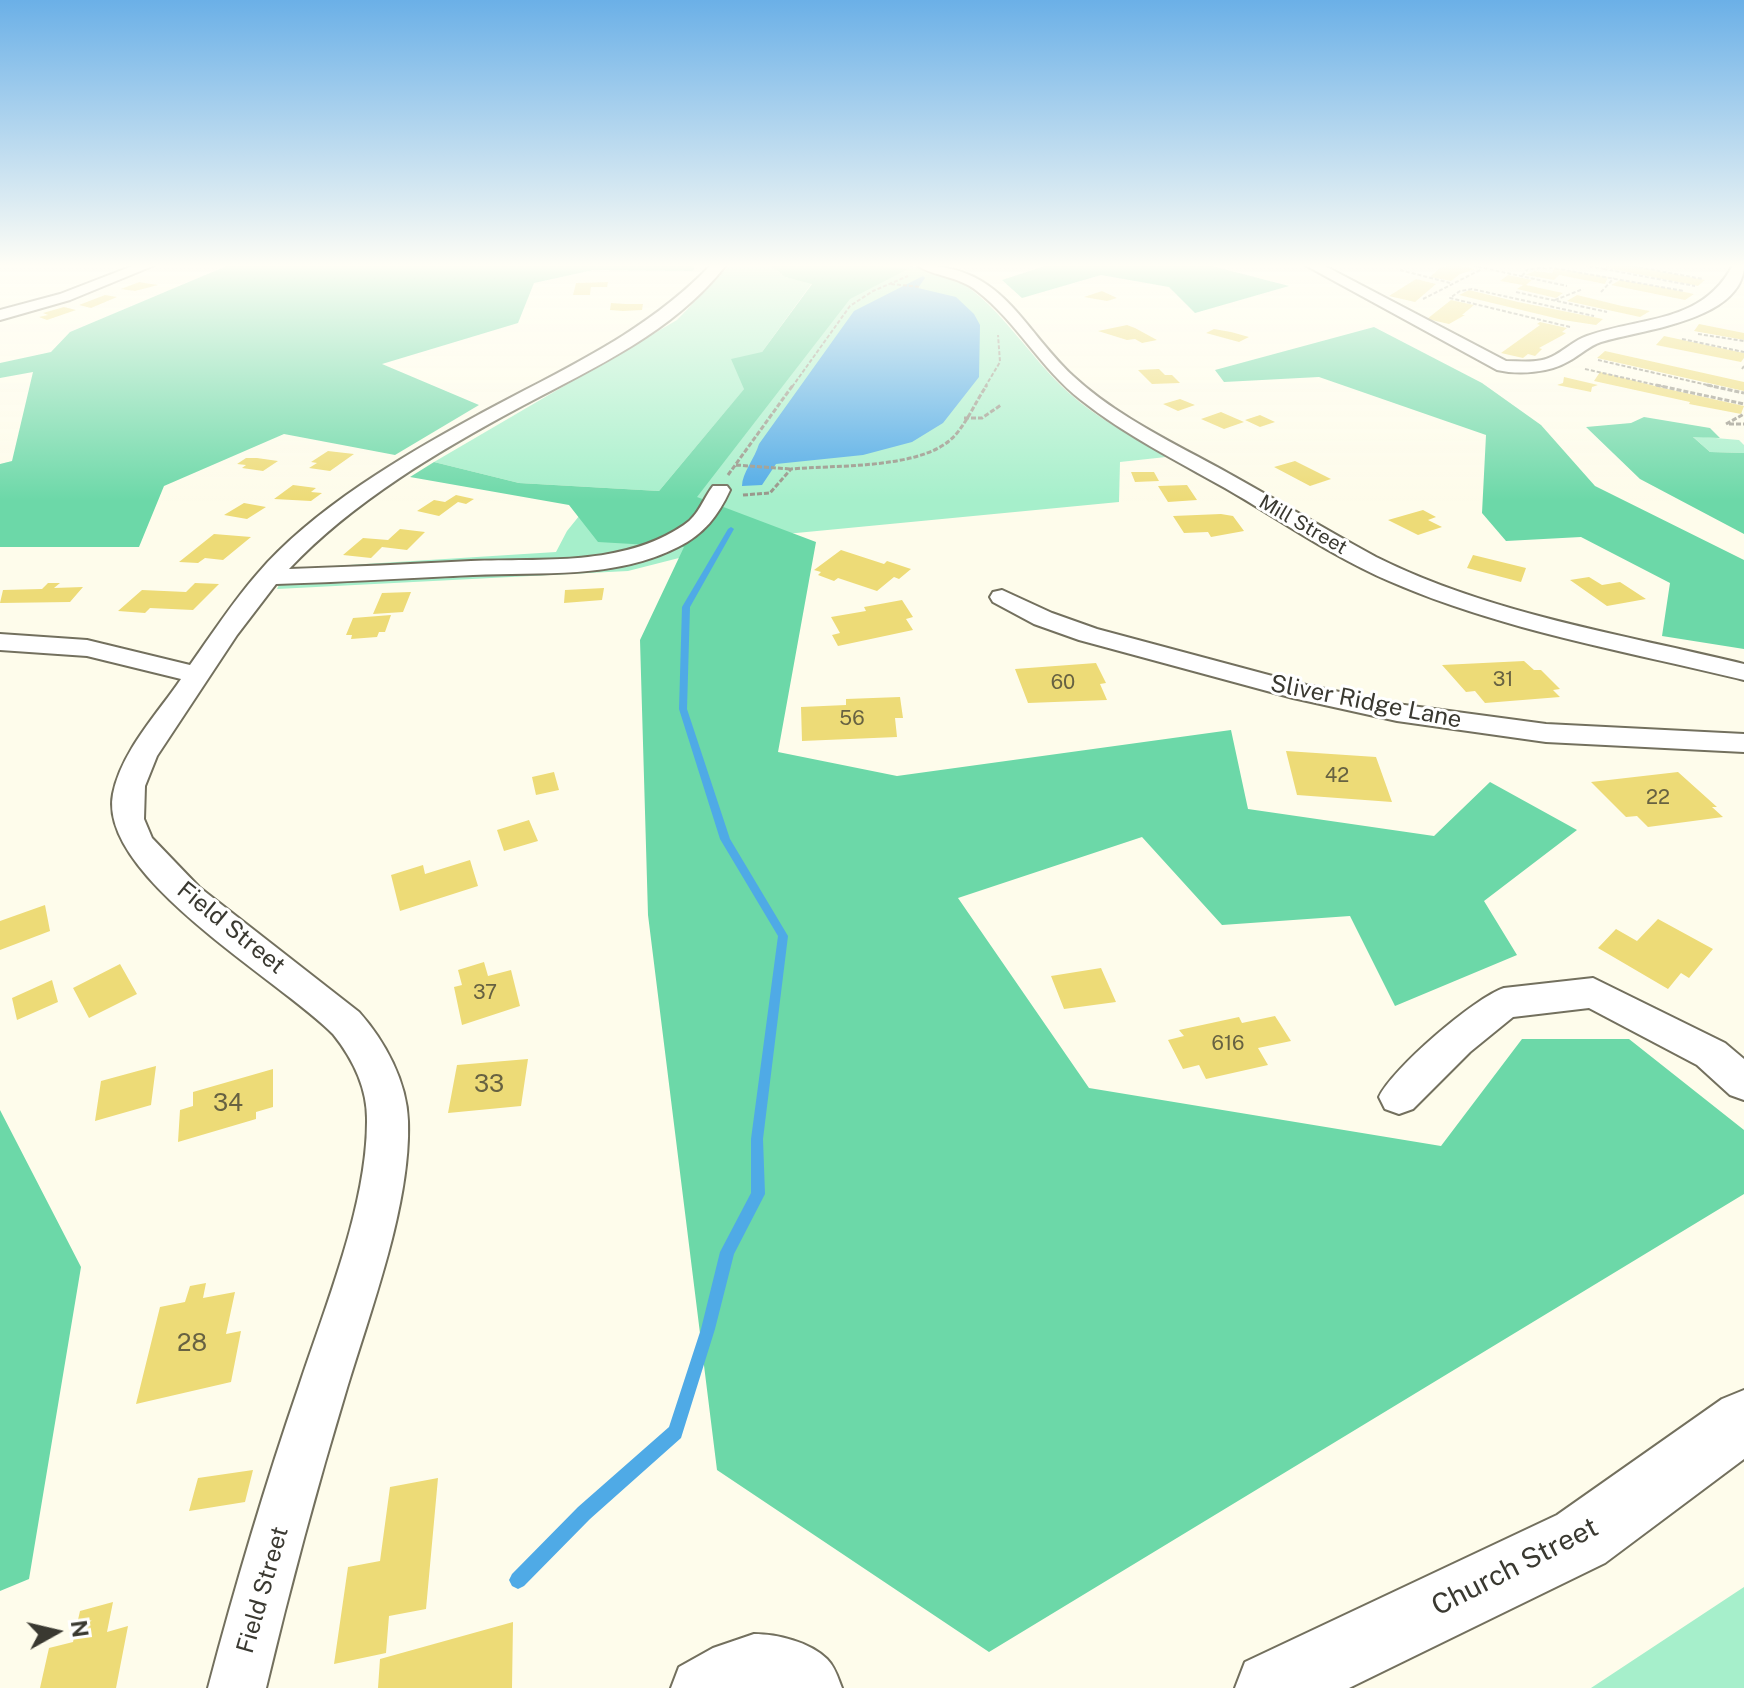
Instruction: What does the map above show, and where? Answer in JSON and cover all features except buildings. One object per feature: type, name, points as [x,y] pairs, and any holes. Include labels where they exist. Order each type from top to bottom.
[{"type":"main road","name":"Church Street","points":[[1271,1688],[1581,1539],[1744,1421]]},
{"type":"street","name":"Field Street","points":[[237,1688],[371,1222],[385,1160],[388,1127],[385,1096],[369,1054],[340,1017],[186,896],[138,844],[127,800],[131,779],[267,577],[322,526],[403,469],[488,417],[626,344]]},
{"type":"street","name":"Mill Street","points":[[1036,344],[1050,362],[1088,397],[1144,434],[1384,570],[1465,600],[1744,672]]},
{"type":"street","points":[[1460,344],[1503,366],[1563,358],[1584,344]]},
{"type":"street","points":[[267,577],[574,563],[631,557],[666,544],[695,528],[703,522],[719,492]]},
{"type":"street","name":"Sliver Ridge Lane","points":[[1002,597],[1038,617],[1114,641],[1266,683],[1428,718],[1648,742],[1744,743]]},
{"type":"street","points":[[0,642],[87,648],[199,675]]},
{"type":"street","points":[[1399,1097],[1457,1041],[1504,1003],[1593,993],[1711,1054],[1744,1083]]},
{"type":"street","points":[[700,1688],[746,1663],[779,1664],[809,1680],[813,1688]]},
{"type":"path","points":[[791,469],[770,493],[719,492],[821,344]]},
{"type":"path","points":[[735,465],[791,469],[921,455],[950,441],[998,370],[1003,356],[1000,344]]},
{"type":"path","points":[[1706,344],[1744,352]]},
{"type":"path","points":[[1563,358],[1744,393]]},
{"type":"path","points":[[1578,369],[1605,371],[1744,404]]},
{"type":"path","points":[[964,418],[982,418],[1001,405]]},
{"type":"path","points":[[1744,414],[1726,424],[1744,424]]},
{"type":"green space","points":[[59,344],[449,344],[382,364],[479,405],[395,455],[284,434],[164,486],[139,547],[0,547],[0,464],[12,461],[33,372],[0,378],[0,363],[51,352]]},
{"type":"green space","points":[[636,344],[768,344],[745,388],[659,491],[519,483],[434,462]]},
{"type":"green space","points":[[768,344],[815,344],[697,497],[816,542],[778,752],[897,776],[1231,730],[1248,809],[1434,836],[1490,782],[1577,830],[1484,901],[1517,955],[1395,1006],[1350,916],[1222,925],[1142,837],[958,898],[1089,1088],[1441,1146],[1522,1039],[1629,1039],[1744,1130],[1744,1194],[989,1652],[717,1470],[648,915],[640,640],[684,547],[598,542],[569,505],[410,477],[434,462],[519,483],[659,491],[744,389],[731,359],[762,352]]},
{"type":"green space","points":[[779,344],[1024,344],[1080,402],[1166,457],[1120,462],[1119,502],[765,536],[628,571],[277,589],[286,569],[556,552],[567,531],[596,495],[664,496]]},
{"type":"green space","points":[[1312,344],[1406,344],[1482,383],[1541,425],[1595,486],[1744,560],[1744,649],[1662,636],[1670,583],[1581,537],[1506,541],[1482,513],[1486,435],[1319,377],[1224,382],[1215,370]]},
{"type":"green space","points":[[1644,417],[1710,428],[1720,438],[1693,437],[1710,452],[1744,453],[1744,534],[1640,479],[1586,427],[1631,423]]},
{"type":"green space","points":[[1692,436],[1739,440],[1744,445],[1744,453],[1710,452]]},
{"type":"green space","points":[[0,1110],[81,1267],[29,1579],[0,1591]]},
{"type":"green space","points":[[1744,1587],[1744,1688],[1591,1688]]},
{"type":"water","points":[[831,344],[980,344],[979,377],[943,423],[912,442],[863,455],[776,464],[762,485],[742,486],[759,444]]},
{"type":"waterway","points":[[518,1580],[584,1513],[675,1432],[708,1329],[727,1252],[758,1194],[757,1139],[783,936],[725,839],[683,709],[686,607],[731,529]]}]
